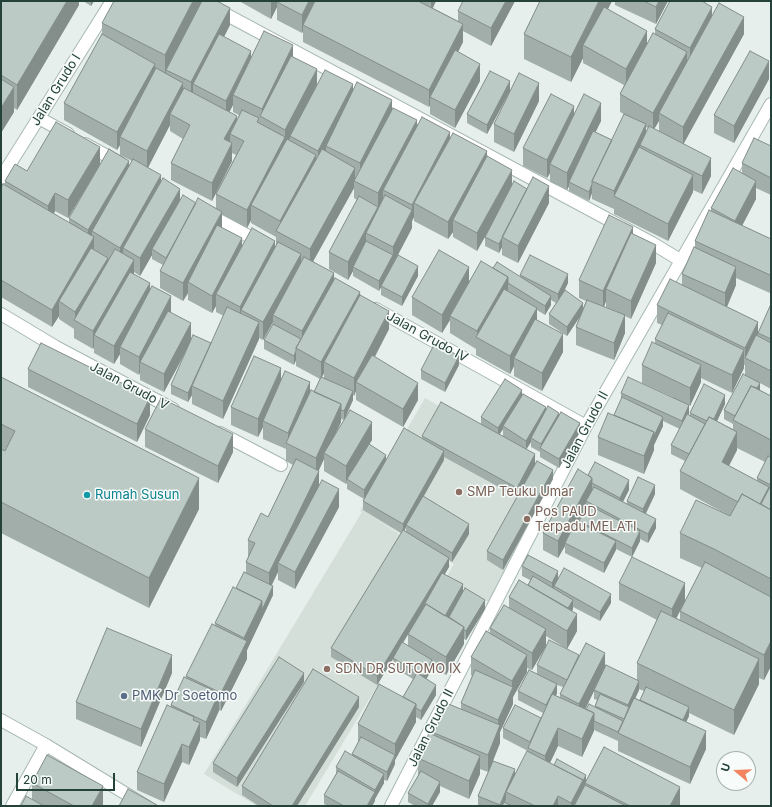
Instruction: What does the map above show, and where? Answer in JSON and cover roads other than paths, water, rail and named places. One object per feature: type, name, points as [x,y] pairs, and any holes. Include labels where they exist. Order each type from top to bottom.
[{"type":"street","name":"Jalan Grudo I","points":[[1,178],[112,1]]},
{"type":"street","points":[[201,1],[652,243],[680,260]]},
{"type":"street","name":"Jalan Grudo II","points":[[391,806],[586,426],[771,104]]},
{"type":"street","points":[[39,118],[128,168]]},
{"type":"street","points":[[196,207],[272,249]]},
{"type":"street","name":"Jalan Grudo IV","points":[[367,304],[586,426]]},
{"type":"street","name":"Jalan Grudo V","points":[[1,314],[56,347],[184,415]]},
{"type":"street","points":[[211,429],[281,465]]},
{"type":"street","points":[[1,720],[46,745],[146,806]]},
{"type":"street","points":[[12,806],[46,745]]},
{"type":"place","name":"SMP Teuku Umar","points":[[459,492]]},
{"type":"place","name":"Rumah Susun","points":[[87,495]]},
{"type":"place","name":"Pos PAUD Terpadu MELATI","points":[[527,519]]},
{"type":"place","name":"SDN DR SUTOMO IX","points":[[327,669]]},
{"type":"place","name":"PMK Dr Soetomo","points":[[124,696]]}]
